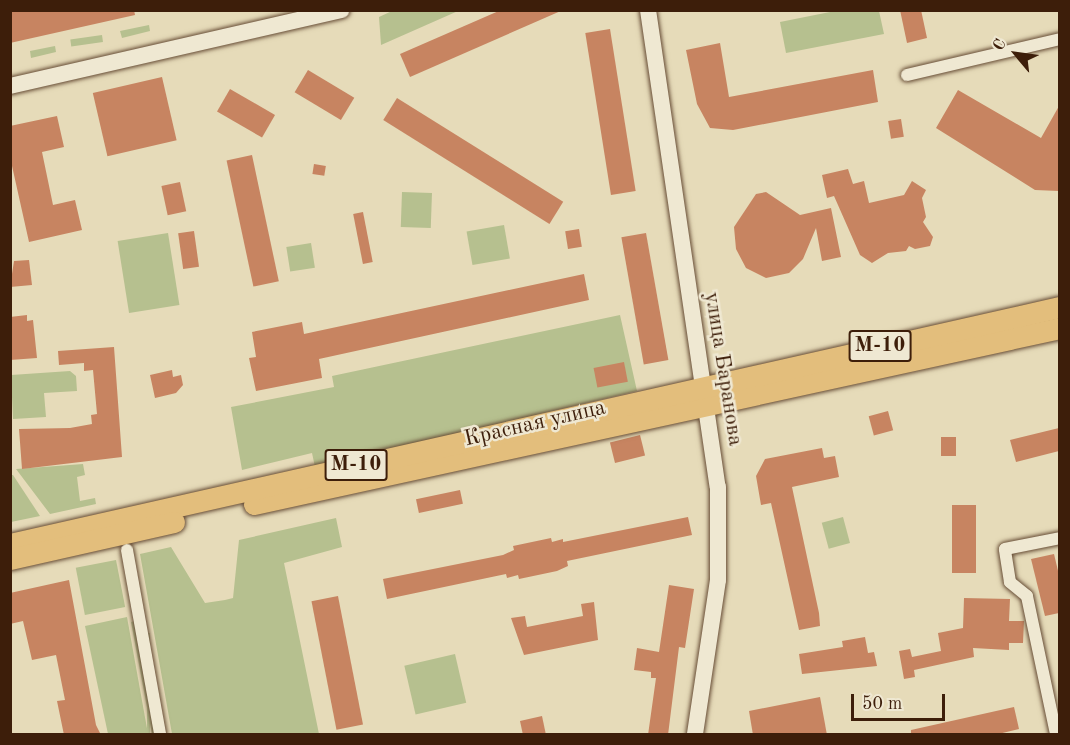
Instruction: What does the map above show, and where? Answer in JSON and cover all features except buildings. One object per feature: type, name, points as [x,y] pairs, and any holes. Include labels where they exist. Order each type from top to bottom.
[{"type":"highway","name":"Красная улица","points":[[10,544],[1059,306]]},
{"type":"highway","name":"Красная улица","points":[[10,559],[1059,328]]},
{"type":"street","points":[[10,86],[341,10]]},
{"type":"street","name":"улица Баранова","points":[[648,10],[701,386],[707,406],[718,487],[719,551],[714,608],[695,735]]},
{"type":"street","points":[[907,75],[1059,39]]},
{"type":"street","points":[[1056,735],[1026,596],[1011,582],[1005,549],[1059,538]]},
{"type":"street","points":[[127,550],[160,735]]},
{"type":"green space","points":[[840,10],[879,11],[884,34],[786,53],[780,22]]},
{"type":"green space","points":[[392,11],[458,11],[381,45],[379,17]]},
{"type":"green space","points":[[149,25],[150,31],[122,38],[120,31]]},
{"type":"green space","points":[[102,35],[103,42],[71,46],[70,39]]},
{"type":"green space","points":[[55,46],[56,52],[31,58],[30,51]]},
{"type":"green space","points":[[402,192],[432,193],[431,228],[401,227]]},
{"type":"green space","points":[[504,225],[510,258],[472,265],[467,232]]},
{"type":"green space","points":[[168,233],[179,305],[129,313],[118,241]]},
{"type":"green space","points":[[311,243],[315,268],[290,272],[286,247]]},
{"type":"green space","points":[[620,315],[637,391],[315,467],[312,453],[242,470],[231,407],[334,387],[332,376]]},
{"type":"green space","points":[[70,371],[76,376],[77,391],[44,393],[46,417],[13,419],[11,375]]},
{"type":"green space","points":[[83,464],[85,475],[77,477],[80,501],[95,498],[96,504],[50,514],[16,469]]},
{"type":"green space","points":[[11,475],[13,475],[40,516],[11,522]]},
{"type":"green space","points":[[843,517],[850,543],[829,549],[822,523]]},
{"type":"green space","points":[[336,518],[342,547],[284,563],[319,734],[172,734],[140,554],[171,547],[205,603],[225,600],[233,598],[239,540]]},
{"type":"green space","points":[[116,560],[125,607],[85,615],[76,568]]},
{"type":"green space","points":[[127,617],[148,734],[108,734],[85,626]]},
{"type":"green space","points":[[135,621],[155,734],[152,734],[131,622]]},
{"type":"green space","points":[[147,633],[150,633],[150,734],[147,734]]},
{"type":"green space","points":[[455,654],[466,703],[416,714],[404,666]]}]
